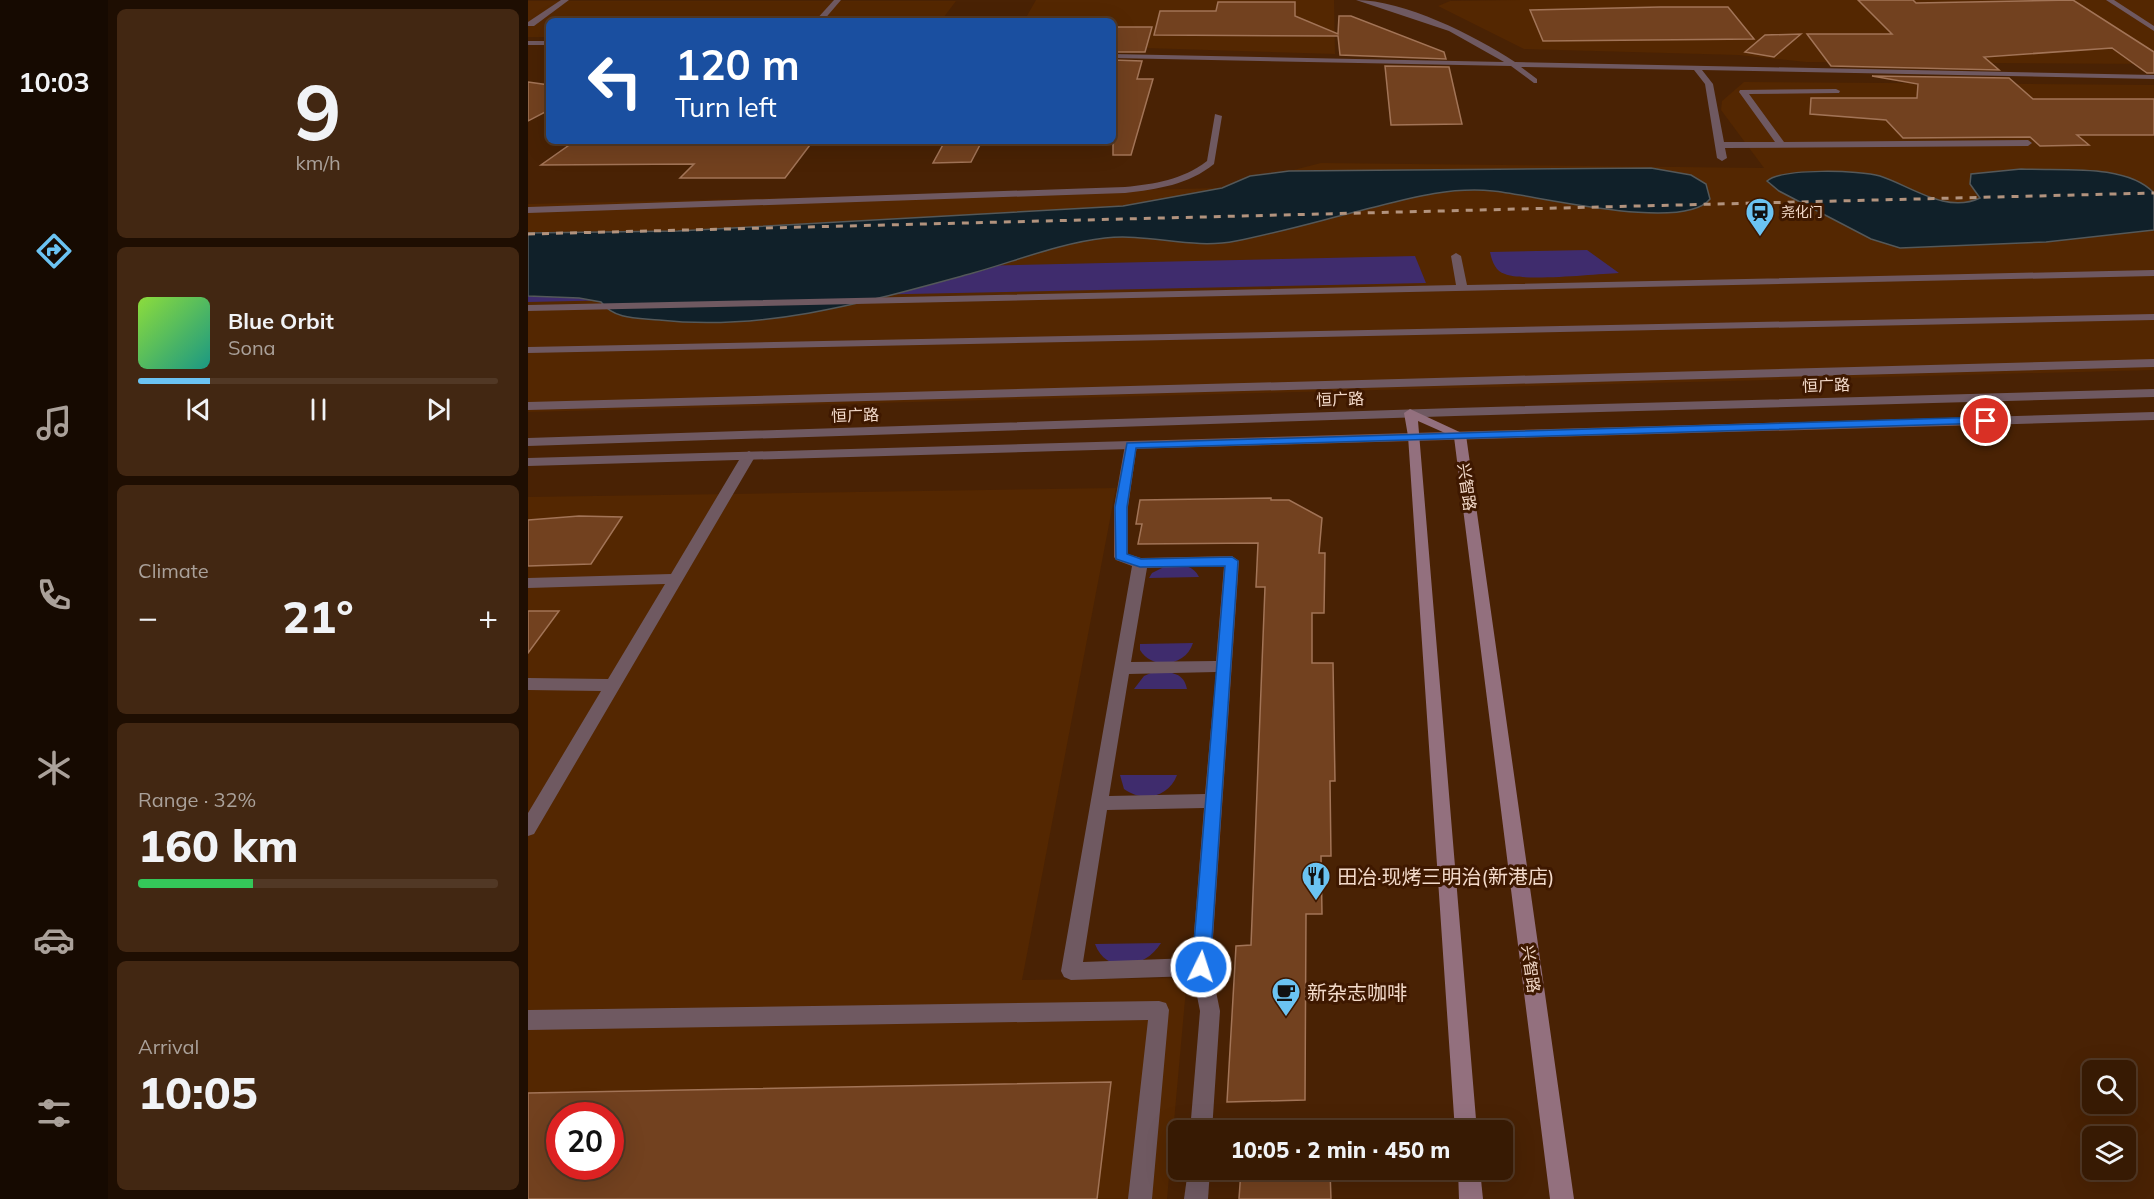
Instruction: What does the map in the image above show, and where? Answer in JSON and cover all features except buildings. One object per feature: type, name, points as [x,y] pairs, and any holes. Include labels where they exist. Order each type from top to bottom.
[{"type":"main road","points":[[1410,413],[1460,435]]},
{"type":"main road","points":[[1410,413],[1414,436],[1465,1120]]},
{"type":"main road","name":"兴智路","points":[[1460,435],[1562,1199]]},
{"type":"main road","points":[[1470,1180],[1471,1199]]},
{"type":"street","points":[[529,24],[566,0]]},
{"type":"street","points":[[822,18],[838,0]]},
{"type":"street","points":[[1359,0],[1390,7],[1482,44],[1516,65],[1534,81]]},
{"type":"street","points":[[2109,0],[2150,23],[2154,29]]},
{"type":"street","points":[[529,24],[546,24]]},
{"type":"street","points":[[528,43],[546,43]]},
{"type":"street","points":[[1116,56],[1698,70],[2154,77]]},
{"type":"street","points":[[1698,70],[1709,84],[1722,158]]},
{"type":"street","points":[[1782,145],[1743,92],[1836,91]]},
{"type":"street","points":[[528,210],[1125,190],[1167,185],[1196,175],[1211,162],[1218,116]]},
{"type":"street","points":[[1719,145],[2028,143]]},
{"type":"street","points":[[1456,256],[1462,287]]},
{"type":"street","points":[[528,308],[2154,273]]},
{"type":"street","points":[[528,350],[2154,317]]},
{"type":"street","points":[[528,406],[2154,363]]},
{"type":"street","name":"恒广路","points":[[528,442],[1410,413],[2154,393]]},
{"type":"street","points":[[528,462],[2154,416]]},
{"type":"street","points":[[1131,445],[1121,507],[1121,556],[1140,563],[1232,561],[1201,967],[1210,1011],[1202,1120]]},
{"type":"street","points":[[528,829],[749,455]]},
{"type":"street","points":[[1140,563],[1071,971],[1201,967]]},
{"type":"street","points":[[528,583],[676,579]]},
{"type":"street","points":[[1122,668],[1224,666]]},
{"type":"street","points":[[528,684],[614,685]]},
{"type":"street","points":[[1099,803],[1214,801]]},
{"type":"street","points":[[528,1020],[1159,1010],[1140,1199]]},
{"type":"street","points":[[1196,1199],[1197,1180]]},
{"type":"shaded area","points":[[1036,0],[1334,0],[1335,54],[1116,47],[1116,18],[1026,18]]},
{"type":"shaded area","points":[[2154,0],[2154,64],[1806,62],[1738,55],[1524,49],[1438,6],[1450,1]]},
{"type":"shaded area","points":[[528,1],[956,1],[943,18],[546,18],[546,37],[528,37]]},
{"type":"shaded area","points":[[1744,82],[2154,85],[2154,370],[528,412],[528,204],[1222,188],[1321,163],[1764,168],[1721,110],[1722,101]]},
{"type":"shaded area","points":[[1587,250],[1619,273],[1543,277],[1514,276],[1505,274],[1496,268],[1490,252]]},
{"type":"shaded area","points":[[1415,256],[1426,283],[528,302],[528,276]]},
{"type":"shaded area","points":[[1116,488],[1022,980],[1187,978],[1174,1120],[1168,1120],[1167,1199],[528,1199],[528,497]]},
{"type":"shaded area","points":[[1168,565],[1190,567],[1199,577],[1149,578],[1152,573]]},
{"type":"shaded area","points":[[1193,643],[1184,657],[1169,663],[1153,661],[1140,650],[1140,644]]},
{"type":"shaded area","points":[[1153,672],[1179,676],[1183,679],[1187,689],[1134,689],[1144,676]]},
{"type":"shaded area","points":[[1120,775],[1177,775],[1162,793],[1147,797],[1124,789]]},
{"type":"shaded area","points":[[1161,943],[1146,958],[1127,965],[1108,961],[1095,944]]},
{"type":"water","points":[[1651,168],[1691,175],[1706,184],[1710,199],[1695,209],[1671,213],[1641,212],[1607,209],[1493,191],[1463,190],[1404,200],[1236,241],[1203,244],[1121,237],[1088,240],[896,294],[818,312],[739,322],[699,323],[635,318],[613,312],[601,302],[579,298],[528,296],[528,233],[678,231],[1123,206],[1222,188],[1250,176],[1289,171]]},
{"type":"water","points":[[2021,169],[2092,170],[2127,177],[2142,183],[2154,193],[2154,230],[2046,242],[1900,248],[1871,239],[1779,191],[1767,181],[1775,177],[1804,172],[1870,174],[1892,180],[1929,197],[1954,203],[1980,198],[1970,184],[1971,174]]},
{"type":"railway","points":[[528,234],[2154,193]]},
{"type":"place","name":"尧化门","points":[[1760,238]]},
{"type":"place","name":"田冶·现烤三明治(新港店)","points":[[1316,902]]},
{"type":"place","name":"新杂志咖啡","points":[[1286,1018]]},
{"type":"route","points":[[1201,967],[1232,561],[1140,563],[1121,556],[1121,507],[1131,445],[1986,421]]}]
